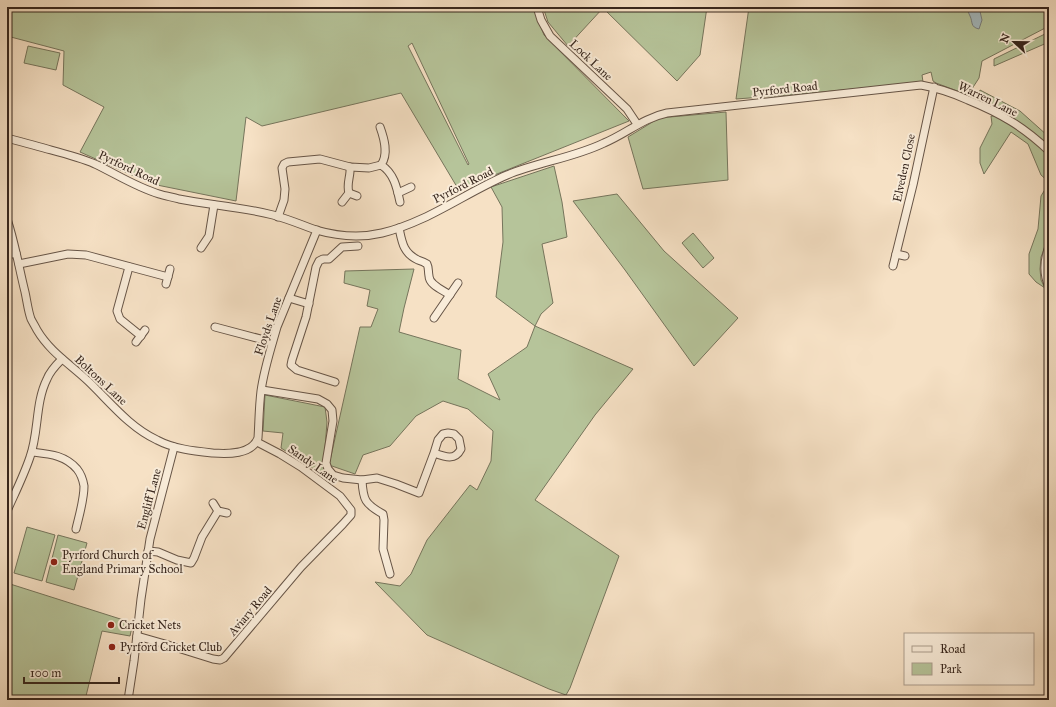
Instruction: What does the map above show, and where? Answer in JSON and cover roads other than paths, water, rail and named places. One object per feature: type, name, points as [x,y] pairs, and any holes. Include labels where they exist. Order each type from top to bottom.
[{"type":"street","name":"Lock Lane","points":[[537,7],[541,20],[550,36],[627,109],[637,124]]},
{"type":"street","name":"Pyrford Road","points":[[7,138],[88,161],[134,184],[161,195],[195,202],[242,208],[278,217],[332,234],[357,235],[375,234],[399,228],[452,204],[505,176],[529,167],[571,156],[605,143],[637,124],[655,116],[667,113],[914,85],[934,87]]},
{"type":"street","name":"Warren Lane","points":[[934,87],[956,94],[998,113],[1016,124],[1049,151]]},
{"type":"street","name":"Elveden Close","points":[[893,266],[913,185],[934,87]]},
{"type":"street","points":[[381,165],[385,154],[383,131]]},
{"type":"street","points":[[278,217],[284,200],[285,189],[282,168],[284,164],[288,162],[320,159],[350,167],[369,168],[381,165]]},
{"type":"street","points":[[381,165],[391,174],[400,202]]},
{"type":"street","points":[[349,193],[347,188],[350,167]]},
{"type":"street","points":[[398,193],[412,187]]},
{"type":"street","points":[[349,193],[357,196]]},
{"type":"street","points":[[342,202],[349,193]]},
{"type":"street","points":[[201,248],[209,236],[214,205]]},
{"type":"street","name":"Boltons Lane","points":[[7,219],[32,319],[46,343],[129,421],[155,440],[174,447],[204,452],[227,454],[246,450],[257,442]]},
{"type":"street","points":[[399,228],[405,250],[417,260],[427,264],[431,283],[450,294]]},
{"type":"street","name":"Floyds Lane","points":[[257,442],[259,434],[259,408],[266,364],[272,342],[317,230]]},
{"type":"street","points":[[335,382],[297,370],[291,365],[306,316],[316,267],[319,261],[325,259],[329,260],[342,246],[358,246]]},
{"type":"street","points":[[1049,246],[1045,269],[1046,281],[1049,288]]},
{"type":"street","points":[[7,255],[16,253]]},
{"type":"street","points":[[896,254],[905,256]]},
{"type":"street","points":[[19,264],[55,256],[86,255],[129,267],[167,280],[170,269]]},
{"type":"street","points":[[129,267],[117,312],[120,319],[141,336]]},
{"type":"street","points":[[434,318],[458,283]]},
{"type":"street","points":[[290,298],[309,304]]},
{"type":"street","points":[[215,327],[272,342]]},
{"type":"street","points":[[8,508],[32,452],[40,399],[47,378],[62,359]]},
{"type":"street","points":[[262,390],[318,399],[327,404],[332,410],[333,421],[326,463],[328,469],[333,475],[343,478],[362,480],[377,478],[419,492],[434,453]]},
{"type":"street","name":"Sandy Lane","points":[[257,442],[301,467],[340,496],[351,510]]},
{"type":"street","name":"Engliff Lane","points":[[128,700],[148,551],[157,510],[174,447]]},
{"type":"street","points":[[32,452],[58,456],[66,460],[82,477],[84,485],[83,497],[75,521],[76,529]]},
{"type":"street","points":[[362,480],[362,492],[369,506],[383,514],[383,549],[390,574]]},
{"type":"street","points":[[213,503],[218,511],[227,513]]},
{"type":"street","name":"Aviary Road","points":[[137,636],[213,659],[220,660],[224,658],[301,567],[343,524],[351,514],[351,510]]},
{"type":"street","points":[[148,551],[158,552],[177,560],[191,563],[202,537],[218,511]]},
{"type":"water","points":[[966,7],[979,7],[982,20],[979,29],[973,26]]},
{"type":"place","name":"Pyrford Church of England Primary School","points":[[54,562]]},
{"type":"place","name":"Cricket Nets","points":[[111,625]]},
{"type":"place","name":"Pyrford Cricket Club","points":[[112,647]]}]
